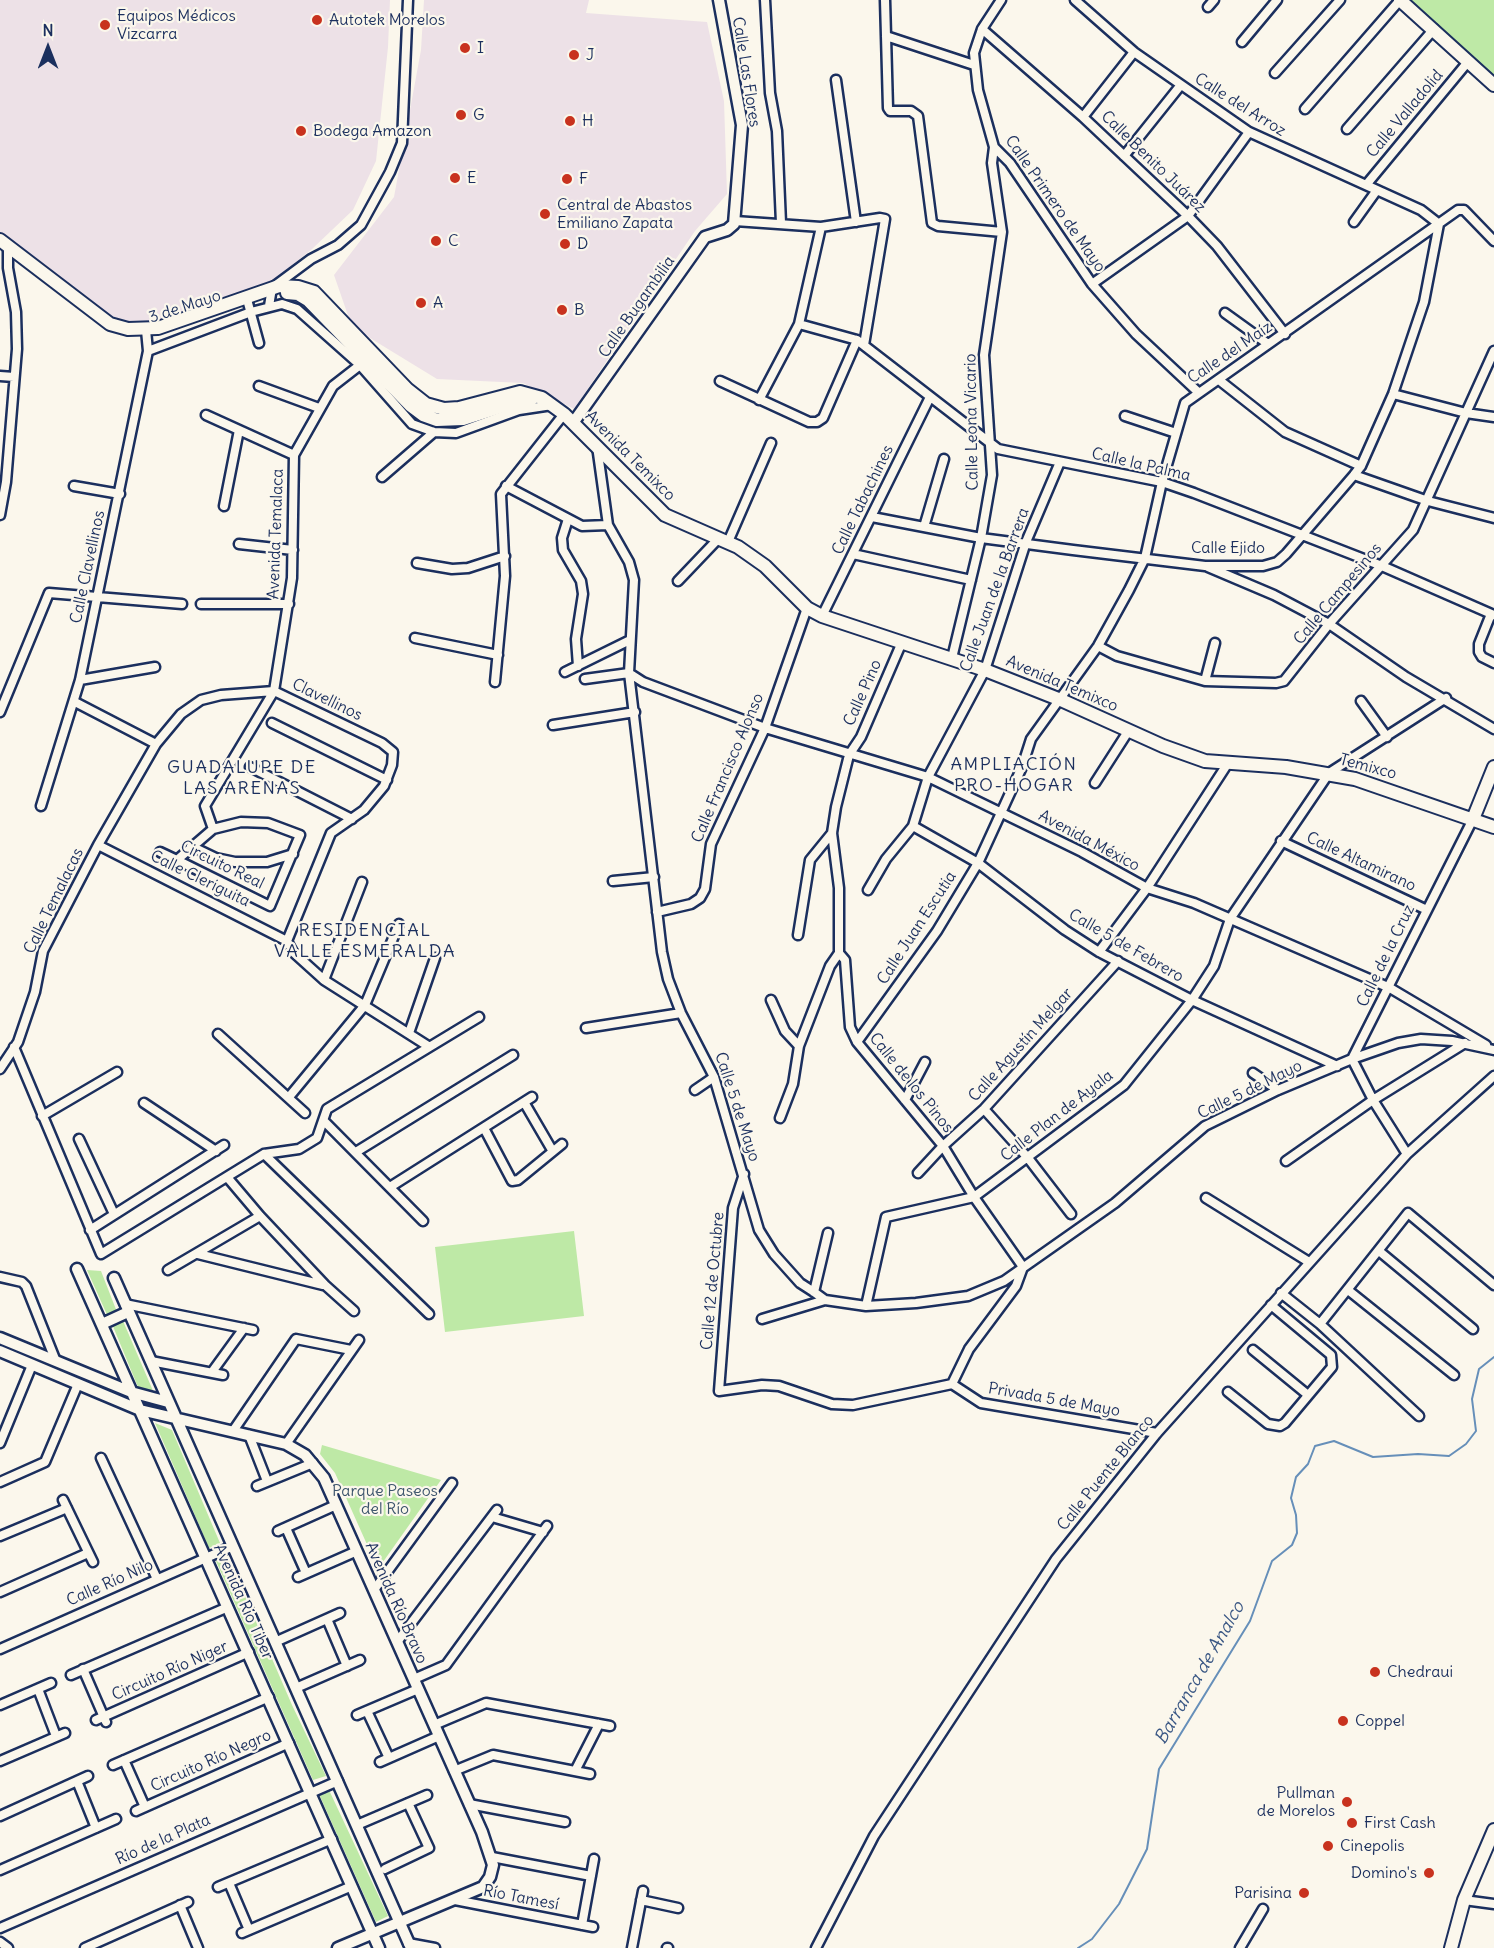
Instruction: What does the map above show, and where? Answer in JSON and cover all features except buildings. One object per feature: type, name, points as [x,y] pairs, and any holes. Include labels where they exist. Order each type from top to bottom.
[{"type":"main road","points":[[1400,0],[1494,85]]},
{"type":"main road","name":"3 de Mayo","points":[[4,247],[96,323],[114,332],[147,333],[250,307],[270,297],[298,294],[325,316],[411,406],[423,415],[437,420],[463,419],[519,400],[548,402]]},
{"type":"main road","points":[[147,333],[298,287],[314,292],[407,389],[426,404],[444,409],[459,408],[520,392],[548,402]]},
{"type":"main road","name":"Avenida Temixco","points":[[548,402],[564,414],[665,515],[723,540],[765,566],[807,608],[822,616],[985,670],[1061,700],[1186,755],[1205,761],[1228,763]]},
{"type":"main road","name":"Temixco","points":[[1228,763],[1286,767],[1355,779],[1494,827]]},
{"type":"main road","name":"Calle de la Cruz","points":[[1473,819],[1494,767]]},
{"type":"main road","points":[[1450,1948],[1464,1900],[1494,1830]]},
{"type":"street","points":[[408,0],[402,143],[390,172],[361,225],[338,245],[303,265],[270,297],[297,309],[360,364],[412,423],[434,432],[456,433],[548,402]]},
{"type":"street","name":"Calle Las Flores","points":[[719,0],[742,125],[735,221]]},
{"type":"street","points":[[765,0],[769,84],[777,131],[781,223]]},
{"type":"street","points":[[885,0],[888,110],[911,111],[918,116],[933,223],[938,226],[1002,232]]},
{"type":"street","name":"Calle Primero de Mayo","points":[[1001,0],[982,29],[975,47],[974,65],[994,147],[1010,163],[1092,284],[1136,334],[1198,392]]},
{"type":"street","name":"Calle del Arroz","points":[[1075,0],[1134,52],[1249,132],[1421,210],[1438,224]]},
{"type":"street","points":[[1242,42],[1277,0]]},
{"type":"street","points":[[1275,73],[1340,0]]},
{"type":"street","points":[[1305,109],[1400,0]]},
{"type":"street","name":"Calle Benito Juárez","points":[[982,29],[1083,117],[1188,216],[1217,246],[1285,334]]},
{"type":"street","points":[[1347,129],[1434,29]]},
{"type":"street","points":[[886,36],[974,65]]},
{"type":"street","points":[[1083,117],[1134,52]]},
{"type":"street","name":"Calle Valladolid","points":[[1366,185],[1467,63]]},
{"type":"street","points":[[836,80],[856,222]]},
{"type":"street","points":[[1124,156],[1180,86]]},
{"type":"street","points":[[1092,284],[1188,216],[1249,132]]},
{"type":"street","name":"Calle Leona Vicario","points":[[952,658],[981,537],[992,475],[984,355],[1002,232],[992,163],[994,147]]},
{"type":"street","points":[[1354,222],[1377,190]]},
{"type":"street","name":"Calle del Maíz","points":[[1061,700],[1098,646],[1145,558],[1182,408],[1198,392],[1285,334],[1458,210],[1464,210],[1494,241]]},
{"type":"street","points":[[720,381],[809,422],[817,422],[823,418],[861,342],[885,219],[820,227],[735,221]]},
{"type":"street","name":"Calle Bugambilia","points":[[573,423],[705,237],[727,230],[735,221]]},
{"type":"street","name":"Calle Ejido","points":[[872,517],[981,537],[1204,566],[1263,566],[1277,562],[1361,466],[1393,394],[1424,302],[1438,224]]},
{"type":"street","points":[[759,400],[799,324],[820,227]]},
{"type":"street","points":[[0,515],[17,349],[16,312],[4,247]]},
{"type":"street","points":[[148,351],[250,307],[259,343]]},
{"type":"street","points":[[1225,313],[1268,344]]},
{"type":"street","name":"Calle la Palma","points":[[799,324],[861,342],[998,449],[1162,482],[1382,566],[1493,614]]},
{"type":"street","name":"Calle Clavellinos","points":[[41,806],[80,680],[148,351],[147,333]]},
{"type":"street","name":"Calle Campesinos","points":[[1098,646],[1117,656],[1205,681],[1276,683],[1284,681],[1329,624],[1413,530],[1494,351]]},
{"type":"street","name":"Avenida Temalaca","points":[[274,691],[289,604],[294,455],[333,386],[360,364]]},
{"type":"street","points":[[0,376],[14,377]]},
{"type":"street","points":[[1219,380],[1285,432],[1361,466]]},
{"type":"street","points":[[259,386],[319,408]]},
{"type":"street","points":[[1393,394],[1466,413],[1494,417]]},
{"type":"street","name":"Calle Tabachines","points":[[822,616],[930,397]]},
{"type":"street","points":[[495,682],[505,556],[501,494],[564,414]]},
{"type":"street","points":[[206,415],[294,455]]},
{"type":"street","points":[[1125,416],[1176,433]]},
{"type":"street","points":[[224,506],[239,430]]},
{"type":"street","points":[[382,477],[434,432]]},
{"type":"street","points":[[678,581],[723,540],[771,443]]},
{"type":"street","name":"Calle 5 de Mayo","points":[[597,446],[608,525],[629,562],[634,580],[629,673],[662,952],[681,1013],[714,1077],[759,1230],[774,1254],[800,1283],[825,1300],[866,1306],[916,1303],[968,1296],[1004,1281],[1115,1203],[1205,1126],[1278,1090],[1352,1059],[1398,1043],[1420,1039],[1465,1043],[1493,1049]]},
{"type":"street","points":[[924,527],[944,459]]},
{"type":"street","name":"Calle Juan de la Barrera","points":[[914,826],[928,777],[985,670],[1026,542],[1060,462]]},
{"type":"street","points":[[1354,475],[1428,501],[1494,518]]},
{"type":"street","points":[[75,486],[120,494]]},
{"type":"street","points":[[506,486],[582,526],[608,525]]},
{"type":"street","points":[[567,519],[562,537],[563,550],[580,581],[583,594],[576,639],[578,666]]},
{"type":"street","points":[[238,544],[292,550]]},
{"type":"street","points":[[853,554],[971,580]]},
{"type":"street","points":[[417,563],[452,569],[468,568],[505,556]]},
{"type":"street","points":[[1204,566],[1274,595],[1329,624],[1406,677],[1446,698],[1494,729]]},
{"type":"street","points":[[0,712],[49,593],[182,604]]},
{"type":"street","points":[[201,604],[289,604]]},
{"type":"street","name":"Calle Francisco Alonso","points":[[657,912],[691,904],[700,898],[705,889],[711,844],[765,728],[807,608]]},
{"type":"street","points":[[1493,614],[1479,644],[1479,652],[1482,657],[1494,663]]},
{"type":"street","points":[[415,638],[498,655]]},
{"type":"street","points":[[565,672],[630,640]]},
{"type":"street","name":"Calle Pino","points":[[849,755],[861,737],[902,642]]},
{"type":"street","points":[[1205,681],[1215,643]]},
{"type":"street","points":[[80,680],[155,667]]},
{"type":"street","points":[[585,679],[629,673]]},
{"type":"street","name":"Avenida México","points":[[629,673],[643,682],[765,728],[928,777],[1147,888],[1194,903],[1390,988],[1493,1049]]},
{"type":"street","points":[[213,829],[205,806],[274,691]]},
{"type":"street","name":"Clavellinos","points":[[98,845],[156,744],[181,714],[201,700],[221,695],[274,691],[382,743],[393,752],[387,780],[364,810],[331,833],[287,941]]},
{"type":"street","name":"Calle Plan de Ayala","points":[[866,1306],[886,1217],[974,1197],[1124,1085],[1192,1000],[1214,966],[1230,919],[1281,841],[1329,774],[1446,698]]},
{"type":"street","name":"Calle Juan Escutia","points":[[857,1042],[937,931],[978,863],[1022,767],[1031,739],[1061,700]]},
{"type":"street","points":[[1361,701],[1387,737]]},
{"type":"street","points":[[75,702],[156,744]]},
{"type":"street","points":[[553,725],[635,712]]},
{"type":"street","points":[[272,723],[387,780]]},
{"type":"street","points":[[1095,783],[1129,730]]},
{"type":"street","name":"Calle de los Pinos","points":[[849,755],[832,833],[839,888],[839,953],[845,960],[850,1027],[857,1042],[943,1146],[974,1197],[1023,1267]]},
{"type":"street","points":[[1099,952],[1147,888],[1228,763]]},
{"type":"street","points":[[250,767],[352,819]]},
{"type":"street","name":"Calle de la Cruz","points":[[1352,1059],[1390,988],[1473,819]]},
{"type":"street","points":[[177,860],[191,846],[213,829],[241,822],[268,824],[300,835],[293,854],[267,862],[235,862],[216,858],[191,846]]},
{"type":"street","points":[[868,890],[886,859],[914,826]]},
{"type":"street","name":"Calle 5 de Febrero","points":[[914,826],[978,863],[1065,930],[1099,952],[1192,1000],[1338,1066]]},
{"type":"street","points":[[798,935],[810,860],[832,833]]},
{"type":"street","name":"Calle Altamirano","points":[[1281,841],[1427,910]]},
{"type":"street","name":"Calle Cleriguita","points":[[98,845],[287,941]]},
{"type":"street","name":"Calle Temalacas","points":[[0,1069],[14,1047],[35,992],[43,951],[98,845]]},
{"type":"street","name":"Circuito Real","points":[[160,852],[270,906],[293,854]]},
{"type":"street","points":[[613,881],[654,877]]},
{"type":"street","points":[[324,980],[362,882]]},
{"type":"street","points":[[289,1097],[364,1005],[399,924]]},
{"type":"street","points":[[287,941],[293,952],[324,980],[428,1046]]},
{"type":"street","points":[[780,1118],[793,1084],[799,1046],[830,966],[839,953]]},
{"type":"street","points":[[408,1033],[435,958]]},
{"type":"street","name":"Calle Agustín Melgar","points":[[918,1173],[943,1146],[984,1110],[1118,961]]},
{"type":"street","points":[[771,1000],[785,1031],[799,1046]]},
{"type":"street","points":[[586,1028],[681,1013]]},
{"type":"street","points":[[14,1047],[101,1254],[264,1154],[299,1149],[317,1138],[327,1109],[479,1017]]},
{"type":"street","points":[[218,1034],[305,1113]]},
{"type":"street","points":[[1286,1161],[1373,1101],[1465,1043]]},
{"type":"street","points":[[356,1152],[513,1055]]},
{"type":"street","points":[[1352,1059],[1373,1101],[1407,1154]]},
{"type":"street","points":[[905,1100],[925,1062]]},
{"type":"street","points":[[42,1116],[117,1072]]},
{"type":"street","points":[[1253,1073],[1278,1090]]},
{"type":"street","name":"Calle Puente Blanco","points":[[816,1948],[874,1836],[1056,1559],[1157,1433],[1309,1262],[1407,1154],[1494,1076]]},
{"type":"street","points":[[695,1090],[714,1077]]},
{"type":"street","points":[[390,1187],[528,1099],[552,1150]]},
{"type":"street","points":[[144,1103],[216,1151]]},
{"type":"street","points":[[984,1110],[1028,1158],[1071,1215]]},
{"type":"street","points":[[324,1121],[423,1221]]},
{"type":"street","points":[[484,1128],[512,1181],[518,1180],[562,1144]]},
{"type":"street","points":[[79,1139],[114,1214]]},
{"type":"street","points":[[90,1230],[224,1145]]},
{"type":"street","points":[[264,1154],[429,1314]]},
{"type":"street","name":"Calle 12 de Octubre","points":[[744,1174],[733,1208],[719,1391],[762,1385],[779,1386],[832,1404],[853,1405],[952,1384]]},
{"type":"street","points":[[227,1177],[325,1285],[354,1311]]},
{"type":"street","points":[[1206,1198],[1309,1262]]},
{"type":"street","points":[[1320,1324],[1408,1213],[1494,1285]]},
{"type":"street","points":[[168,1270],[260,1216]]},
{"type":"street","points":[[814,1292],[828,1233]]},
{"type":"street","points":[[1379,1251],[1473,1329]]},
{"type":"street","points":[[198,1254],[325,1285]]},
{"type":"street","name":"Calle 5 de Mayo","points":[[952,1384],[969,1349],[1016,1286],[1023,1267]]},
{"type":"street","name":"Avenida Río Tiber","points":[[77,1269],[379,1948]]},
{"type":"street","points":[[0,1277],[22,1282],[26,1286],[55,1359]]},
{"type":"street","name":"Avenida Río Tiber","points":[[114,1278],[410,1946]]},
{"type":"street","points":[[1348,1290],[1454,1375]]},
{"type":"street","points":[[1281,1293],[1320,1324],[1419,1416]]},
{"type":"street","points":[[762,1318],[825,1300]]},
{"type":"street","points":[[1228,1392],[1274,1426],[1285,1423],[1332,1367],[1333,1358],[1310,1335],[1271,1305]]},
{"type":"street","points":[[102,1324],[127,1308],[249,1329],[212,1372]]},
{"type":"street","points":[[0,1338],[131,1392],[168,1402]]},
{"type":"street","points":[[233,1431],[296,1339],[351,1350]]},
{"type":"street","points":[[286,1444],[359,1340]]},
{"type":"street","points":[[1253,1350],[1308,1395]]},
{"type":"street","name":"Avenida Río Bravo","points":[[0,1351],[140,1410],[286,1444],[305,1455],[313,1463],[324,1478],[492,1857]]},
{"type":"street","points":[[151,1361],[223,1375]]},
{"type":"street","points":[[0,1443],[32,1365]]},
{"type":"street","points":[[0,1482],[45,1462],[78,1384]]},
{"type":"street","name":"Privada 5 de Mayo","points":[[952,1384],[981,1403],[1157,1433]]},
{"type":"street","points":[[249,1435],[267,1481]]},
{"type":"street","points":[[101,1458],[157,1579]]},
{"type":"street","points":[[257,1485],[313,1463]]},
{"type":"street","points":[[374,1590],[452,1483]]},
{"type":"street","points":[[0,1536],[65,1504],[93,1562]]},
{"type":"street","points":[[336,1505],[282,1530],[302,1575],[357,1551]]},
{"type":"street","points":[[357,1715],[416,1684],[446,1665],[545,1529],[494,1514],[397,1642]]},
{"type":"street","name":"Calle Río Nilo","points":[[0,1648],[233,1545]]},
{"type":"street","points":[[0,1592],[88,1554]]},
{"type":"street","points":[[71,1675],[228,1607]]},
{"type":"street","points":[[275,1642],[340,1614]]},
{"type":"street","points":[[327,1619],[347,1666]]},
{"type":"street","name":"Circuito Río Niger","points":[[83,1669],[102,1720],[249,1652]]},
{"type":"street","points":[[296,1688],[360,1660]]},
{"type":"street","points":[[0,1705],[51,1683]]},
{"type":"street","points":[[0,1761],[61,1734],[38,1689]]},
{"type":"street","points":[[113,1764],[269,1697]]},
{"type":"street","points":[[434,1725],[486,1702],[610,1726]]},
{"type":"street","points":[[367,1711],[389,1758]]},
{"type":"street","points":[[575,1771],[599,1724]]},
{"type":"street","points":[[380,1762],[439,1736]]},
{"type":"street","name":"Circuito Río Negro","points":[[124,1760],[141,1809],[289,1743]]},
{"type":"street","points":[[454,1771],[493,1755],[590,1774]]},
{"type":"street","points":[[0,1816],[88,1776]]},
{"type":"street","points":[[77,1781],[96,1827]]},
{"type":"street","name":"Río de la Plata","points":[[0,1928],[338,1781]]},
{"type":"street","points":[[357,1825],[427,1795]]},
{"type":"street","points":[[385,1869],[429,1848],[408,1803]]},
{"type":"street","points":[[469,1804],[565,1821]]},
{"type":"street","points":[[0,1870],[116,1819]]},
{"type":"street","points":[[218,1887],[332,1839]]},
{"type":"street","points":[[338,1948],[483,1887],[490,1876],[492,1857],[591,1876]]},
{"type":"street","points":[[582,1925],[594,1859]]},
{"type":"street","points":[[229,1883],[245,1931],[352,1886]]},
{"type":"street","points":[[632,1948],[642,1896],[678,1908]]},
{"type":"street","name":"Río Tamesí","points":[[455,1900],[593,1927]]},
{"type":"street","points":[[1464,1900],[1494,1904]]},
{"type":"street","points":[[85,1948],[184,1904],[198,1948]]},
{"type":"street","points":[[1240,1948],[1242,1941],[1263,1909]]},
{"type":"street","points":[[0,1942],[8,1948]]},
{"type":"street","points":[[410,1946],[435,1948]]},
{"type":"shaded area","points":[[0,0],[390,0],[388,47],[376,161],[353,210],[311,250],[268,284],[144,326],[111,318],[0,234]]},
{"type":"shaded area","name":"Central de Abastos Emiliano Zapata","points":[[424,0],[589,0],[586,13],[707,22],[724,101],[727,194],[695,231],[574,409],[523,383],[437,379],[352,327],[334,275],[394,197],[421,50]]},
{"type":"green space","points":[[1407,0],[1494,0],[1494,76],[1431,20]]},
{"type":"green space","points":[[574,1231],[584,1316],[445,1332],[435,1247]]},
{"type":"green space","points":[[87,1270],[101,1271],[117,1312],[108,1317]]},
{"type":"green space","points":[[123,1321],[154,1393],[138,1387],[112,1324]]},
{"type":"green space","points":[[155,1423],[172,1430],[220,1543],[209,1548]]},
{"type":"green space","name":"Parque Paseos del Río","points":[[322,1445],[441,1480],[378,1569],[335,1473],[320,1454]]},
{"type":"green space","points":[[228,1557],[292,1705],[326,1776],[313,1780],[216,1561]]},
{"type":"green space","points":[[329,1790],[388,1916],[376,1922],[319,1794]]},
{"type":"waterway","name":"Barranca de Analco","points":[[1078,1948],[1092,1939],[1119,1904],[1147,1849],[1159,1769],[1250,1621],[1272,1561],[1292,1545],[1297,1533],[1296,1515],[1291,1498],[1296,1477],[1308,1464],[1315,1446],[1334,1441],[1373,1457],[1418,1454],[1449,1456],[1466,1444],[1476,1431],[1472,1399],[1479,1369],[1494,1357]]},
{"type":"place","name":"Autotek Morelos","points":[[317,20]]},
{"type":"place","name":"Equipos Médicos Vizcarra","points":[[105,25]]},
{"type":"place","name":"I","points":[[465,48]]},
{"type":"place","name":"J","points":[[574,55]]},
{"type":"place","name":"G","points":[[461,115]]},
{"type":"place","name":"H","points":[[570,121]]},
{"type":"place","name":"Bodega Amazon","points":[[301,131]]},
{"type":"place","name":"E","points":[[455,178]]},
{"type":"place","name":"F","points":[[567,179]]},
{"type":"place","name":"Central de Abastos Emiliano Zapata","points":[[545,214]]},
{"type":"place","name":"C","points":[[436,241]]},
{"type":"place","name":"D","points":[[565,244]]},
{"type":"place","name":"A","points":[[421,303]]},
{"type":"place","name":"B","points":[[562,310]]},
{"type":"place","name":"Chedraui","points":[[1375,1672]]},
{"type":"place","name":"Coppel","points":[[1343,1721]]},
{"type":"place","name":"Pullman de Morelos","points":[[1347,1802]]},
{"type":"place","name":"First Cash","points":[[1352,1823]]},
{"type":"place","name":"Cinepolis","points":[[1328,1846]]},
{"type":"place","name":"Domino's","points":[[1429,1873]]},
{"type":"place","name":"Parisina","points":[[1304,1893]]},
{"type":"district","name":"AMPLIACIÓN PRO-HOGAR","points":[[1014,775]]},
{"type":"district","name":"GUADALUPE DE LAS ARENAS","points":[[242,778]]},
{"type":"district","name":"RESIDENCIAL VALLE ESMERALDA","points":[[365,941]]}]
